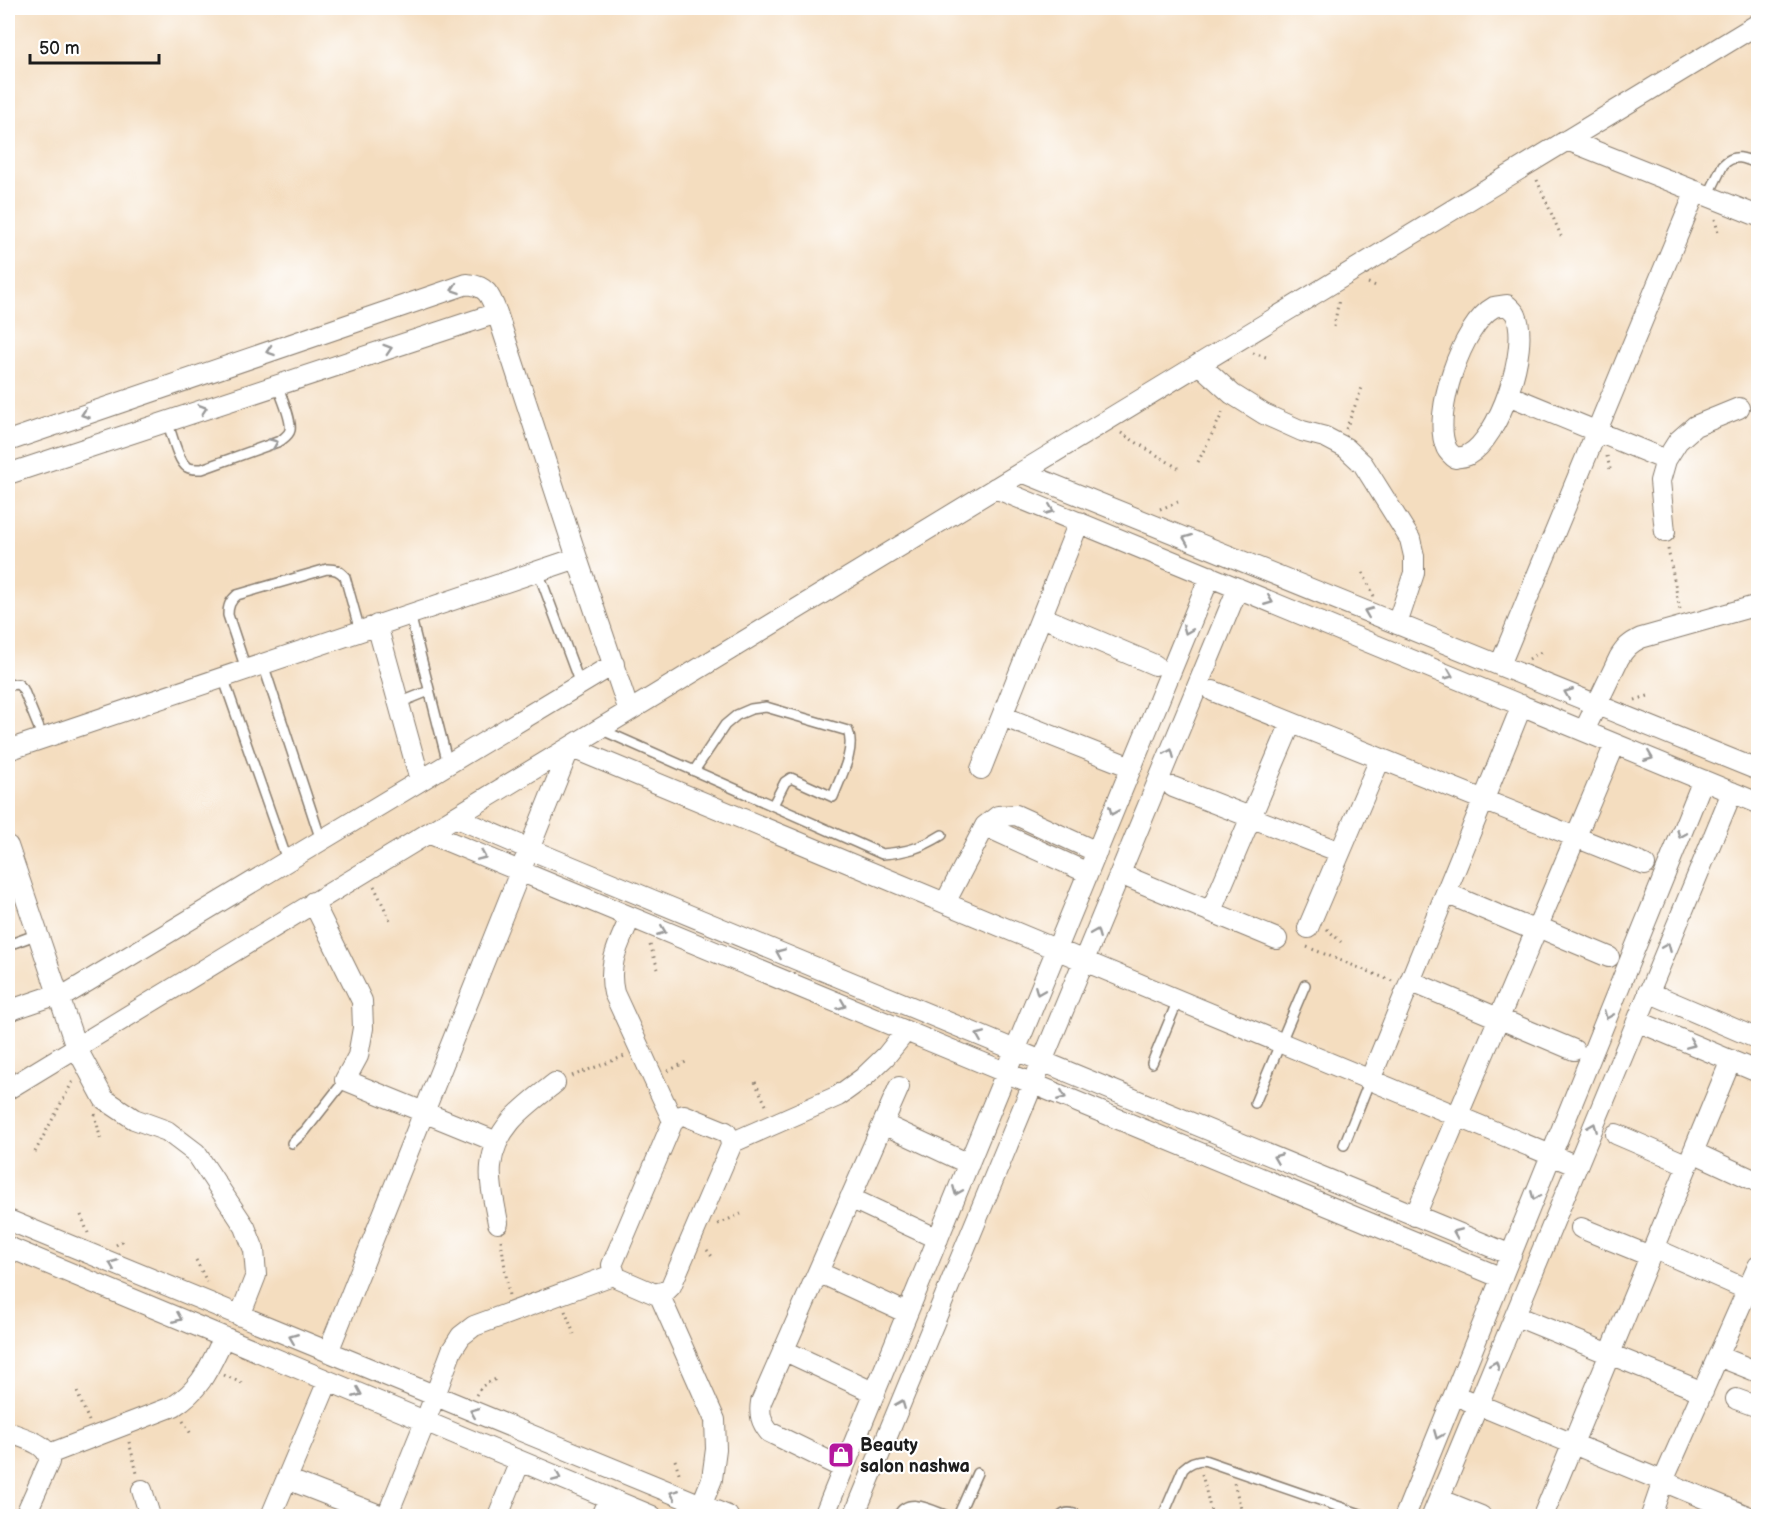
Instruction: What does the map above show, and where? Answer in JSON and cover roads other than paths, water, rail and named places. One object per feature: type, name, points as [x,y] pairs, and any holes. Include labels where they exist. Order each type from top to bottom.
[{"type":"street","points":[[8,1089],[80,1055],[313,902],[1758,24]]},
{"type":"street","points":[[1567,140],[1758,216]]},
{"type":"street","points":[[1500,665],[1597,432],[1702,194]]},
{"type":"street","points":[[8,441],[467,284],[478,285],[488,292],[497,312],[629,711]]},
{"type":"street","points":[[1507,305],[1516,314],[1520,334],[1518,361],[1508,395],[1497,420],[1483,442],[1468,456],[1455,458],[1446,448],[1442,429],[1444,401],[1452,372],[1464,343],[1479,320],[1494,307],[1507,305]]},
{"type":"street","points":[[8,474],[497,312]]},
{"type":"street","points":[[1199,364],[1232,394],[1264,414],[1302,431],[1325,437],[1340,445],[1363,464],[1410,539],[1414,556],[1414,573],[1397,624]]},
{"type":"street","points":[[1508,395],[1666,460]]},
{"type":"street","points":[[1665,532],[1660,481],[1666,460],[1678,441],[1695,426],[1739,408]]},
{"type":"street","points":[[1022,472],[1758,770]]},
{"type":"street","points":[[996,488],[1758,803]]},
{"type":"street","points":[[981,769],[1080,522]]},
{"type":"street","points":[[8,750],[577,558]]},
{"type":"street","points":[[824,1516],[1210,576]]},
{"type":"street","points":[[854,1516],[1238,588]]},
{"type":"street","points":[[1304,615],[1316,591]]},
{"type":"street","points":[[1584,731],[1619,658],[1631,642],[1758,605]]},
{"type":"street","points":[[1042,617],[1155,665]]},
{"type":"street","points":[[368,628],[399,703],[420,780]]},
{"type":"street","points":[[8,1011],[59,996],[614,664]]},
{"type":"street","points":[[1213,692],[1645,865]]},
{"type":"street","points":[[1370,1080],[1522,705]]},
{"type":"street","points":[[1002,716],[1131,767]]},
{"type":"street","points":[[1211,911],[1291,723]]},
{"type":"street","points":[[1415,1216],[1615,744]]},
{"type":"street","points":[[328,1352],[570,747]]},
{"type":"street","points":[[570,747],[1577,1166]]},
{"type":"street","points":[[1308,928],[1380,759]]},
{"type":"street","points":[[1405,1516],[1703,780]]},
{"type":"street","points":[[1173,787],[1340,852]]},
{"type":"street","points":[[1481,1516],[1436,1508],[1732,792]]},
{"type":"street","points":[[945,903],[985,826],[998,816],[1016,815],[1097,852]]},
{"type":"street","points":[[455,817],[1511,1256]]},
{"type":"street","points":[[985,826],[1088,873]]},
{"type":"street","points":[[428,833],[1502,1278]]},
{"type":"street","points":[[8,846],[80,1055],[104,1099],[134,1119],[167,1131],[196,1153],[245,1227],[254,1250],[256,1275],[240,1316]]},
{"type":"street","points":[[1670,863],[1697,875]]},
{"type":"street","points":[[1120,874],[1277,939]]},
{"type":"street","points":[[1446,893],[1609,957]]},
{"type":"street","points":[[313,902],[362,1001],[363,1028],[358,1056],[345,1080],[497,1142]]},
{"type":"street","points":[[630,918],[611,965],[611,979],[614,993],[673,1121]]},
{"type":"street","points":[[741,963],[749,940]]},
{"type":"street","points":[[1409,984],[1499,1018],[1574,1050]]},
{"type":"street","points":[[1648,993],[1758,1039]]},
{"type":"street","points":[[1637,1021],[1758,1072]]},
{"type":"street","points":[[731,1143],[726,1132],[687,1115],[677,1116],[613,1260],[613,1270],[618,1278],[659,1294],[666,1292],[671,1286],[731,1143],[838,1096],[863,1078],[906,1031]]},
{"type":"street","points":[[1543,1516],[1731,1060]]},
{"type":"street","points":[[498,1223],[491,1167],[497,1142],[510,1120],[555,1083]]},
{"type":"street","points":[[843,1468],[769,1432],[760,1418],[761,1402],[899,1087]]},
{"type":"street","points":[[883,1124],[969,1164]]},
{"type":"street","points":[[1616,1134],[1758,1182]]},
{"type":"street","points":[[850,1198],[938,1239]]},
{"type":"street","points":[[8,1222],[498,1422],[699,1511],[728,1516]]},
{"type":"street","points":[[1581,1228],[1652,1252],[1748,1290]]},
{"type":"street","points":[[8,1247],[652,1516]]},
{"type":"street","points":[[1651,1516],[1663,1481],[1758,1266]]},
{"type":"street","points":[[818,1272],[907,1313]]},
{"type":"street","points":[[287,1479],[384,1516],[425,1422],[452,1350],[461,1336],[474,1326],[615,1274]]},
{"type":"street","points":[[659,1294],[715,1420],[716,1449],[712,1479],[699,1511]]},
{"type":"street","points":[[1526,1320],[1703,1392]]},
{"type":"street","points":[[49,1454],[125,1426],[174,1406],[189,1397],[201,1384],[224,1337]]},
{"type":"street","points":[[783,1350],[874,1393]]},
{"type":"street","points":[[891,1353],[918,1363]]},
{"type":"street","points":[[1718,1356],[1758,1372]]},
{"type":"street","points":[[271,1516],[327,1381]]},
{"type":"street","points":[[1455,1395],[1747,1516]]},
{"type":"street","points":[[1736,1399],[1758,1407]]},
{"type":"street","points":[[487,1448],[490,1433],[498,1422]]},
{"type":"street","points":[[8,1431],[44,1447],[49,1454],[49,1462],[26,1516]]},
{"type":"street","points":[[498,1516],[520,1461]]},
{"type":"street","points":[[142,1490],[150,1516]]},
{"type":"street","points":[[601,1516],[609,1498]]},
{"type":"street","points":[[1757,1516],[1758,1506]]},
{"type":"lane","points":[[1702,194],[1726,161],[1742,157],[1758,164]]},
{"type":"lane","points":[[167,421],[182,462],[195,470],[202,469],[286,437],[290,430],[290,423],[277,385]]},
{"type":"lane","points":[[321,840],[254,667],[228,615],[228,607],[237,595],[327,569],[334,569],[345,578],[368,628]]},
{"type":"lane","points":[[538,571],[580,684]]},
{"type":"lane","points":[[410,614],[448,764]]},
{"type":"lane","points":[[223,677],[287,860]]},
{"type":"lane","points":[[8,685],[18,684],[23,689],[42,738]]},
{"type":"lane","points":[[399,703],[429,691]]},
{"type":"lane","points":[[694,771],[725,725],[737,715],[751,709],[766,707],[848,731],[852,738],[851,749],[833,797],[791,778],[784,782],[772,805]]},
{"type":"lane","points":[[600,729],[882,854],[904,853],[924,846],[942,835]]},
{"type":"lane","points":[[8,945],[38,933]]},
{"type":"lane","points":[[1255,1103],[1305,985]]},
{"type":"lane","points":[[1152,1063],[1178,1000]]},
{"type":"lane","points":[[292,1143],[305,1131],[345,1080]]},
{"type":"lane","points":[[1344,1145],[1370,1080]]},
{"type":"lane","points":[[1163,1516],[1183,1469],[1198,1460],[1204,1460],[1366,1516]]},
{"type":"lane","points":[[958,1516],[977,1473]]},
{"type":"lane","points":[[898,1516],[904,1508],[915,1505],[940,1515]]},
{"type":"lane","points":[[1061,1516],[1073,1513],[1079,1516]]},
{"type":"place","name":"Beauty salon nashwa","points":[[841,1455]]}]
